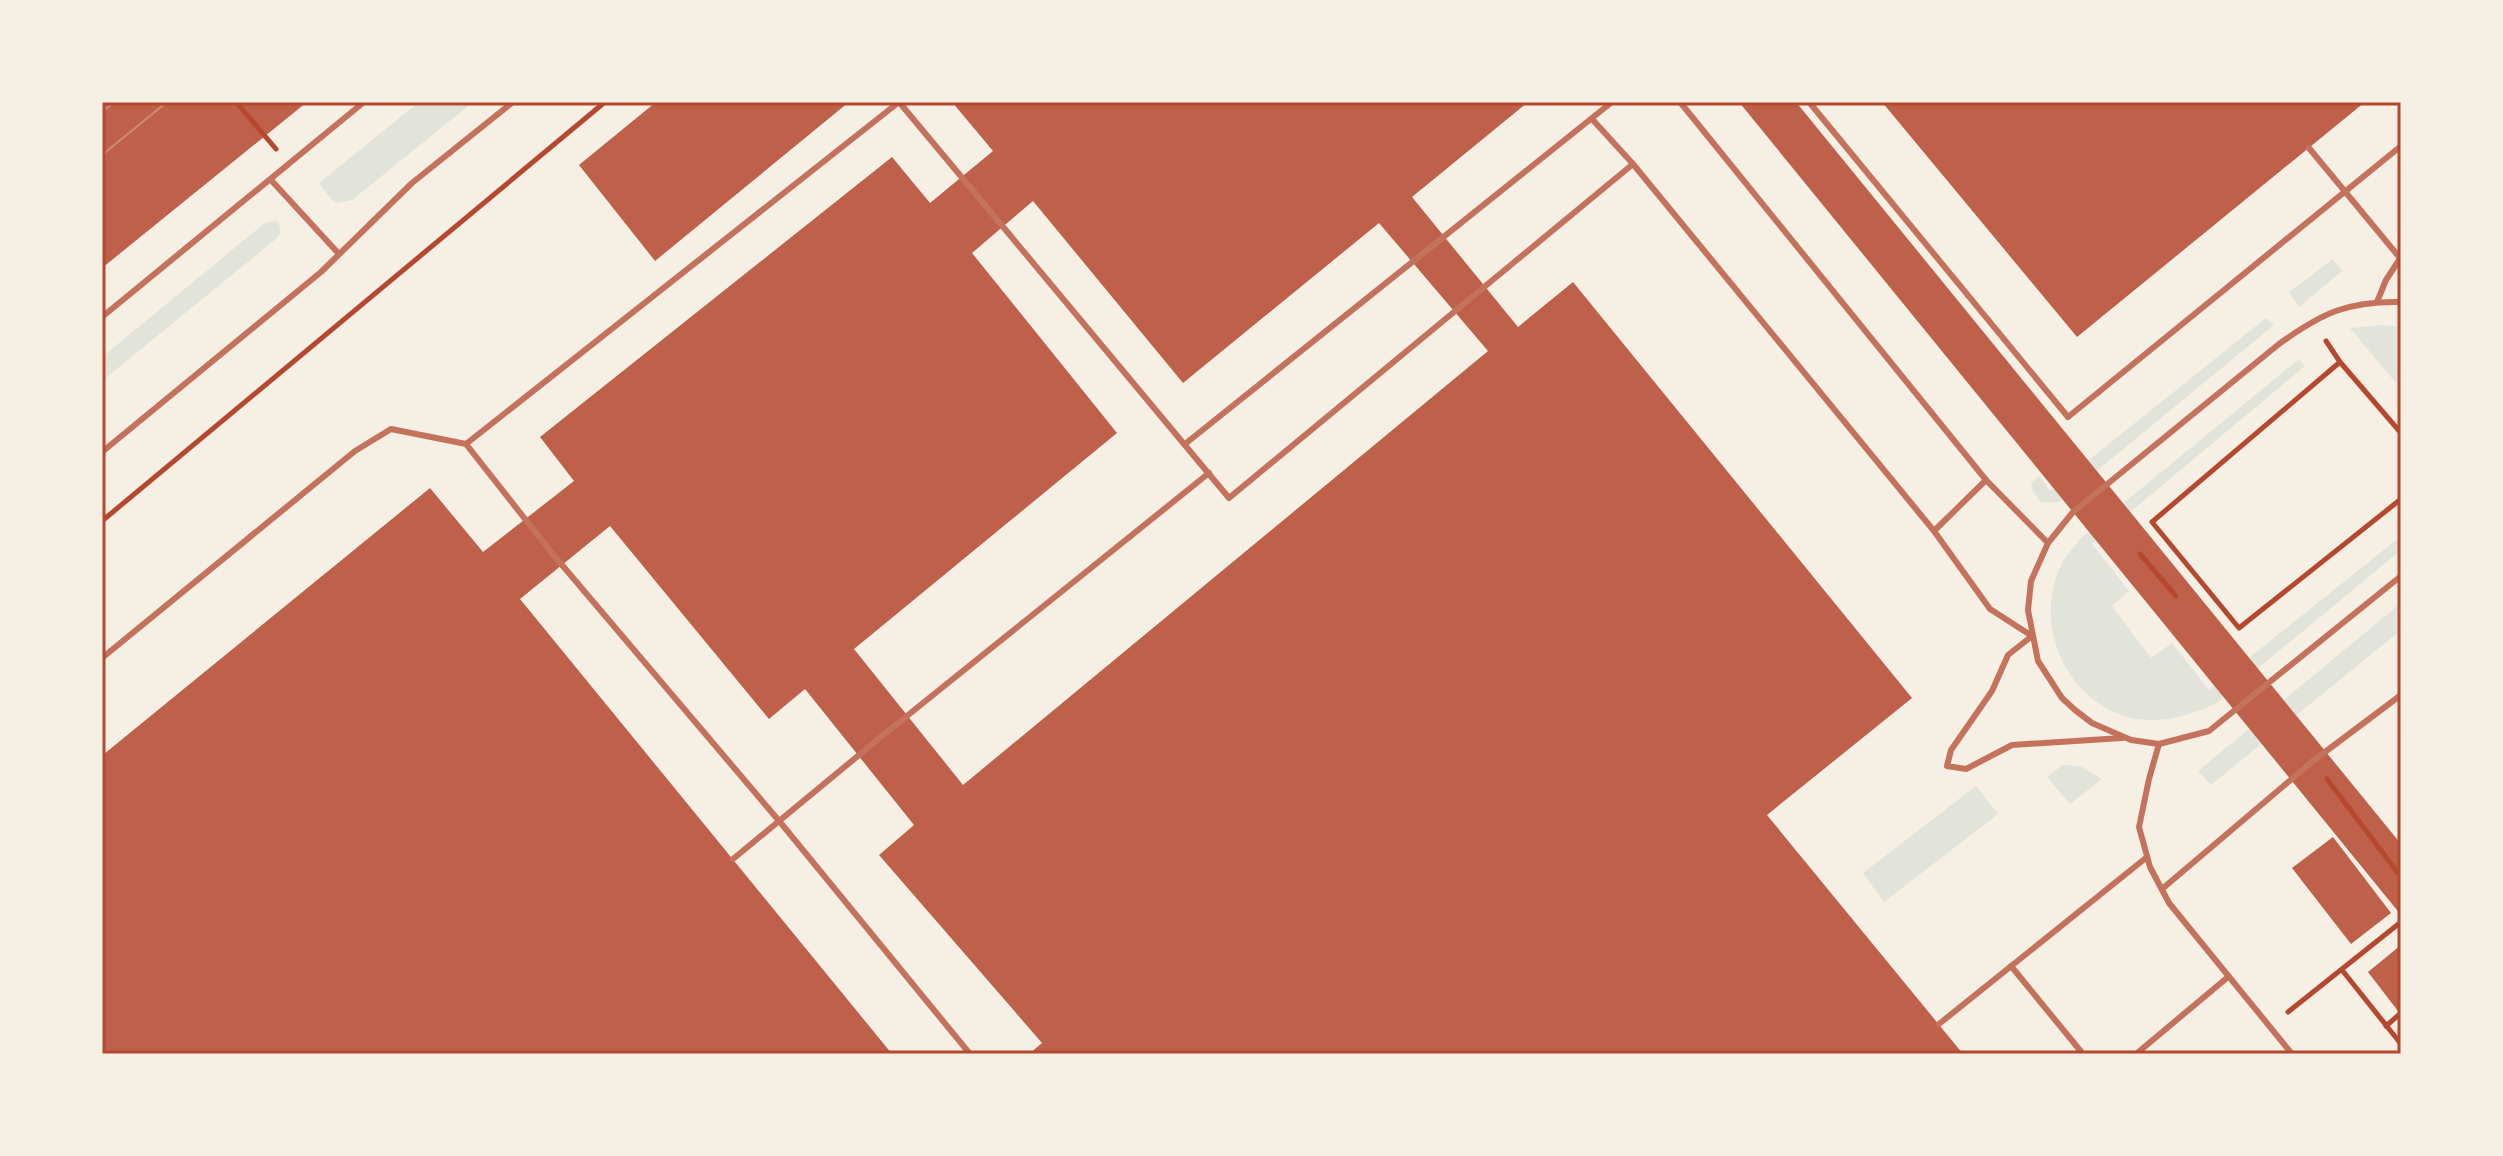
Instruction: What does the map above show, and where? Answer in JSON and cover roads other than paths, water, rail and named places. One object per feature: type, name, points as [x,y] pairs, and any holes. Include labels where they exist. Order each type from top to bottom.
[{"type":"lane","points":[[102,317],[364,102]]},
{"type":"lane","points":[[102,452],[321,272],[412,183],[513,102]]},
{"type":"lane","points":[[466,444],[899,102],[1229,498],[1633,164]]},
{"type":"lane","points":[[1185,444],[1612,102]]},
{"type":"lane","points":[[1680,102],[1986,480],[2048,543]]},
{"type":"lane","points":[[1809,102],[2068,417],[2401,146]]},
{"type":"lane","points":[[1592,119],[1633,164],[1934,531],[1990,609],[2032,636]]},
{"type":"lane","points":[[2309,148],[2401,257],[2386,280],[2377,302]]},
{"type":"lane","points":[[271,180],[339,254]]},
{"type":"lane","points":[[2125,738],[2092,723],[2062,698],[2038,661],[2028,610],[2031,581],[2048,543],[2073,512],[2279,344],[2313,320],[2337,309],[2377,302],[2401,302]]},
{"type":"lane","points":[[102,658],[355,451],[391,429],[466,444],[551,552],[780,822],[970,1054]]},
{"type":"lane","points":[[733,859],[1209,473]]},
{"type":"lane","points":[[1934,531],[1986,480]]},
{"type":"lane","points":[[2032,636],[2008,655],[1992,691],[1951,750],[1947,766],[1966,769],[2012,745],[2125,738],[2159,744],[2209,731],[2401,576]]},
{"type":"lane","points":[[2162,889],[2313,761],[2401,695]]},
{"type":"lane","points":[[2159,744],[2139,827],[2150,867],[2169,903],[2292,1054]]},
{"type":"lane","points":[[1939,1024],[2147,857]]},
{"type":"lane","points":[[2011,966],[2083,1054]]},
{"type":"lane","points":[[2136,1054],[2228,977]]},
{"type":"tram line","points":[[102,112],[114,102]]},
{"type":"tram line","points":[[102,155],[167,102]]}]
